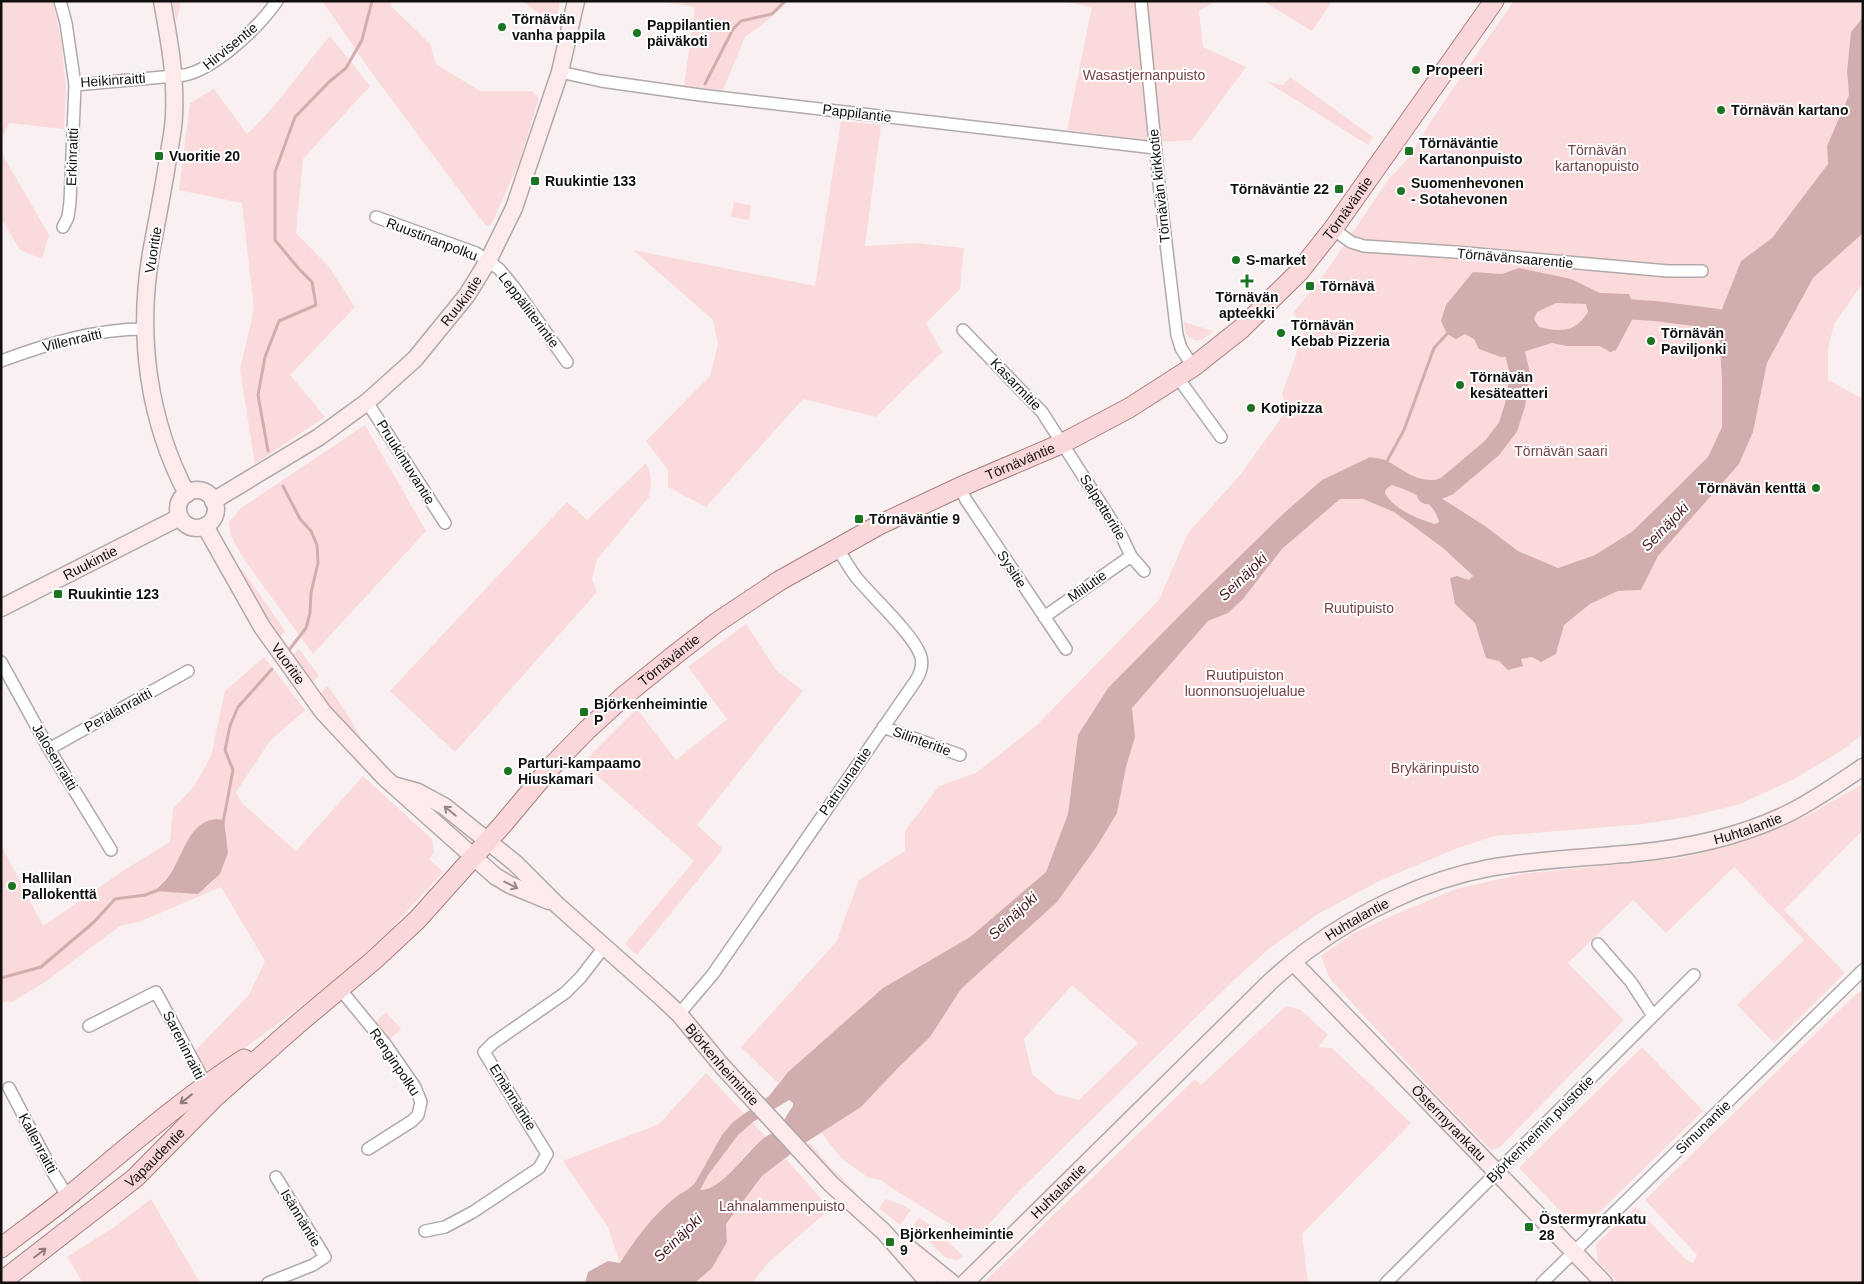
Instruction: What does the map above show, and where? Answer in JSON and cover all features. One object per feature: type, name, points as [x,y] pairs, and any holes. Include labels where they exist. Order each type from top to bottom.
[{"type":"main road","name":"Törnäväntie","points":[[480,850],[550,768],[587,730],[631,690],[716,623],[779,581],[878,525],[960,487],[1063,443],[1129,408],[1185,373],[1234,334],[1272,300],[1299,272],[1334,229],[1494,1]]},
{"type":"main road","name":"Vapaudentie","points":[[1,1248],[68,1197],[159,1120],[209,1091],[299,1023],[340,989],[417,920],[480,850]]},
{"type":"main road","name":"Vapaudentie","points":[[1,1282],[107,1202],[135,1178],[209,1091]]},
{"type":"street","name":"Heikinraitti","points":[[60,1],[66,23],[75,85],[173,76]]},
{"type":"street","name":"Vuoritie","points":[[162,1],[170,47],[174,115],[161,204],[151,255],[144,329],[150,392],[167,450],[187,494]]},
{"type":"street","name":"Hirvisentie","points":[[173,76],[202,70],[230,50],[268,15],[277,1]]},
{"type":"street","name":"Ruukintie","points":[[214,501],[319,437],[367,402],[415,359],[467,295],[488,261],[514,208],[560,72],[576,1]]},
{"type":"street","name":"Törnävän kirkkotie","points":[[1141,1],[1155,148],[1177,335],[1185,373],[1221,437]]},
{"type":"street","name":"Pappilantie","points":[[560,72],[609,82],[700,95],[1155,148]]},
{"type":"street","name":"Erkinraitti","points":[[63,228],[68,217],[70,202],[75,85]]},
{"type":"street","name":"Ruustinanpolku","points":[[376,217],[476,253],[488,261]]},
{"type":"street","name":"Törnävänsaarentie","points":[[1334,229],[1351,242],[1364,246],[1668,271],[1702,271]]},
{"type":"street","name":"Leppäliiterintie","points":[[488,261],[504,274],[567,362]]},
{"type":"street","name":"Villenraitti","points":[[1,361],[43,346],[94,334],[144,329]]},
{"type":"street","name":"Kasarmitie","points":[[964,330],[1042,412],[1063,443]]},
{"type":"street","name":"Pruukintuvantie","points":[[367,402],[445,523]]},
{"type":"street","name":"Salpetteritie","points":[[1063,443],[1103,510],[1121,535],[1131,556],[1144,571]]},
{"type":"street","name":"Sysitie","points":[[960,487],[1066,650]]},
{"type":"street","points":[[192,491],[205,492],[214,501],[213,518],[205,526],[199,528],[188,526],[180,517],[178,507],[180,502],[192,491]]},
{"type":"street","name":"Ruukintie","points":[[1,608],[180,517]]},
{"type":"street","name":"Vuoritie","points":[[205,526],[262,627],[322,712],[394,785],[418,792],[444,806],[480,850]]},
{"type":"street","name":"Patruunantie","points":[[679,1014],[713,974],[918,678],[922,665],[920,654],[908,635],[856,577],[837,548]]},
{"type":"street","name":"Miilutie","points":[[1044,617],[1131,556]]},
{"type":"street","name":"Jalosenraitti","points":[[1,662],[49,748],[111,850]]},
{"type":"street","name":"Perälänraitti","points":[[49,748],[188,671]]},
{"type":"street","name":"Silinteritie","points":[[883,727],[960,755]]},
{"type":"street","name":"Huhtalantie","points":[[965,1283],[1251,1000],[1292,962],[1340,928],[1382,906],[1453,877],[1488,868],[1527,862],[1637,853],[1710,840],[1750,828],[1788,813],[1863,767]]},
{"type":"street","name":"Björkenheimintie","points":[[480,850],[495,876],[510,885],[555,903]]},
{"type":"street","name":"Björkenheimintie","points":[[480,850],[515,863],[555,903],[679,1014],[703,1045],[810,1161],[842,1195],[884,1232],[929,1283]]},
{"type":"street","points":[[1598,944],[1631,982],[1653,1016]]},
{"type":"street","name":"Emännäntie","points":[[425,1231],[446,1227],[473,1212],[540,1168],[547,1154],[484,1052],[493,1043],[565,993],[581,977],[604,947]]},
{"type":"street","name":"Östermyrankatu","points":[[1292,962],[1604,1283]]},
{"type":"street","name":"Simunantie","points":[[1542,1283],[1863,970]]},
{"type":"street","name":"Björkenheimin puistotie","points":[[1386,1283],[1694,975]]},
{"type":"street","name":"Renginpolku","points":[[340,989],[386,1045],[415,1087],[421,1102],[418,1115],[412,1121],[368,1148]]},
{"type":"street","name":"Sareninraitti","points":[[90,1026],[156,992],[209,1091]]},
{"type":"street","name":"Kallenraitti","points":[[9,1088],[68,1197]]},
{"type":"street","name":"Isännäntie","points":[[268,1283],[313,1265],[325,1256],[276,1177]]},
{"type":"street","name":"Björkenheimintie","points":[[884,1232],[904,1244],[952,1283]]},
{"type":"green space","points":[[1,1],[53,1],[61,39],[66,89],[64,129],[9,123],[1,141]]},
{"type":"green space","points":[[171,1],[181,1],[177,21]]},
{"type":"green space","points":[[322,1],[392,1],[391,6],[430,44],[436,64],[480,91],[532,91],[539,98],[519,163],[491,225],[486,226],[377,80]]},
{"type":"green space","points":[[523,1],[560,1],[556,27]]},
{"type":"green space","points":[[658,1],[789,1],[745,37],[723,90],[684,86],[695,7]]},
{"type":"green space","name":"Wasastjernanpuisto","points":[[1060,1],[1216,1],[1199,11],[1203,47],[1246,67],[1192,140],[1163,142],[1067,130],[1092,7]]},
{"type":"green space","points":[[1263,1],[1332,1],[1312,31]]},
{"type":"green space","points":[[1514,1],[1863,1],[1863,17],[1851,32],[1847,71],[1849,95],[1827,146],[1829,164],[1772,238],[1741,261],[1718,319],[1722,379],[1722,427],[1708,457],[1633,531],[1595,555],[1558,568],[1518,551],[1485,526],[1447,504],[1441,498],[1438,480],[1424,481],[1370,457],[1322,480],[1284,513],[1108,688],[1078,735],[1068,814],[1046,872],[970,937],[883,988],[778,1083],[741,1047],[836,942],[859,880],[905,851],[905,831],[939,786],[976,773],[1037,725],[1159,600],[1188,533],[1240,475],[1287,410],[1282,394],[1305,329],[1293,313],[1328,269],[1390,177],[1410,156],[1435,115]]},
{"type":"green space","points":[[330,36],[370,86],[303,159],[296,233],[329,267],[355,307],[290,375],[325,417],[255,464],[240,370],[254,309],[242,203],[179,190],[190,103],[214,89],[247,134],[280,99]]},
{"type":"green space","points":[[1290,77],[1373,137],[1368,145],[1267,82],[1283,85]]},
{"type":"green space","points":[[841,121],[881,125],[865,246],[915,243],[964,248],[960,289],[926,323],[942,352],[876,417],[803,399],[706,507],[668,487],[668,470],[646,441],[710,376],[718,344],[713,320],[633,250],[815,286]]},
{"type":"green space","points":[[1,152],[49,235],[42,259],[20,250],[1,218]]},
{"type":"green space","points":[[734,202],[751,205],[749,220],[731,217]]},
{"type":"green space","points":[[1863,233],[1863,288],[1861,286],[1834,324],[1828,348],[1828,380],[1863,399],[1863,734],[1841,751],[1794,779],[1740,804],[1687,817],[1643,824],[1495,836],[1455,849],[1379,881],[1318,914],[1271,947],[1234,980],[1017,1193],[975,1240],[881,1180],[869,1178],[841,1158],[821,1132],[861,1107],[930,1037],[961,989],[989,963],[1126,767],[1135,737],[1131,708],[1208,621],[1228,613],[1243,599],[1282,549],[1340,499],[1363,499],[1394,512],[1443,548],[1473,577],[1469,580],[1457,576],[1455,604],[1475,623],[1486,658],[1521,659],[1532,657],[1541,662],[1556,654],[1564,625],[1590,604],[1618,591],[1641,590],[1658,556],[1739,464],[1753,432],[1767,363],[1813,278]],"holes":[[[1072,985],[1138,1043],[1079,1100],[1056,1094],[1032,1074],[1024,1039]]]},
{"type":"green space","points":[[1184,322],[1213,331],[1203,339],[1196,340],[1186,334]]},
{"type":"green space","points":[[365,425],[426,531],[313,654],[245,561],[231,536],[229,522],[241,508]]},
{"type":"green space","points":[[646,463],[651,480],[649,497],[597,559],[592,579],[597,592],[455,752],[390,691],[567,502],[587,520]]},
{"type":"green space","points":[[1392,485],[1406,490],[1427,502],[1436,514],[1439,522],[1435,524],[1400,509],[1385,493],[1386,489]]},
{"type":"green space","points":[[242,569],[285,631],[279,640],[240,572]]},
{"type":"green space","points":[[746,624],[776,670],[803,691],[697,825],[723,849],[637,955],[625,944],[694,861],[583,763],[637,709],[676,760],[727,719],[688,667]]},
{"type":"green space","points":[[299,649],[319,676],[312,682],[309,682],[290,657]]},
{"type":"green space","points":[[264,657],[305,710],[270,741],[236,792],[242,803],[296,851],[363,776],[432,839],[434,852],[429,859],[443,872],[390,930],[333,983],[215,1070],[204,1069],[194,1052],[249,995],[265,961],[221,887],[139,922],[120,926],[45,982],[12,1002],[1,1002],[1,845],[43,926],[126,869],[170,842],[173,809],[195,785],[211,756],[225,691]],"holes":[[[228,853],[220,874],[206,888],[155,890],[175,867]]]},
{"type":"green space","points":[[326,687],[329,687],[350,719],[361,738],[360,742],[321,696]]},
{"type":"green space","points":[[1863,784],[1863,830],[1784,910],[1845,973],[1774,1043],[1737,1005],[1804,940],[1734,867],[1666,933],[1633,900],[1568,963],[1624,1020],[1499,1148],[1491,1150],[1434,1092],[1330,979],[1321,956],[1352,934],[1456,889],[1522,874],[1680,858],[1744,842],[1808,815]]},
{"type":"green space","points":[[1863,990],[1863,1283],[1619,1283],[1598,1262],[1596,1244],[1636,1207],[1685,1259],[1693,1263],[1697,1255],[1645,1200],[1854,996]]},
{"type":"green space","points":[[1286,1006],[1301,1010],[1328,1035],[1318,1047],[1332,1048],[1411,1123],[1302,1234],[1308,1283],[983,1283],[1195,1079],[1201,1085]]},
{"type":"green space","points":[[386,1012],[401,1029],[388,1041],[373,1024]]},
{"type":"green space","points":[[1642,1047],[1703,1111],[1586,1225],[1581,1221],[1572,1223],[1519,1168]]},
{"type":"green space","points":[[706,1073],[766,1137],[750,1150],[719,1184],[700,1190],[634,1241],[620,1263],[608,1227],[563,1161],[659,1124]]},
{"type":"green space","points":[[810,1143],[832,1169],[855,1191],[851,1196],[806,1146]]},
{"type":"green space","name":"Lahnalammenpuisto","points":[[786,1159],[830,1209],[769,1262],[752,1283],[695,1283],[699,1281],[727,1243],[726,1224],[762,1176]]},
{"type":"green space","points":[[151,1199],[200,1283],[83,1283],[67,1257],[113,1228]]},
{"type":"green space","points":[[885,1199],[911,1210],[900,1225],[879,1208]]},
{"type":"green space","points":[[919,1217],[936,1230],[964,1257],[957,1260],[946,1258],[916,1229],[915,1223]]},
{"type":"water","name":"Seinäjoki","points":[[1863,17],[1863,233],[1813,278],[1767,363],[1753,432],[1739,464],[1658,556],[1641,590],[1618,591],[1590,604],[1564,625],[1556,654],[1541,662],[1532,657],[1521,659],[1523,666],[1508,670],[1499,661],[1486,658],[1475,623],[1455,604],[1450,578],[1457,576],[1469,580],[1473,576],[1443,548],[1394,512],[1363,499],[1340,499],[1282,549],[1243,599],[1228,613],[1208,621],[1132,708],[1135,737],[1126,767],[1117,813],[1097,846],[1057,902],[961,989],[930,1037],[861,1107],[808,1141],[762,1176],[726,1224],[727,1242],[712,1268],[695,1283],[585,1283],[588,1272],[608,1261],[620,1263],[649,1223],[673,1199],[695,1183],[722,1135],[733,1122],[769,1096],[788,1072],[883,988],[970,937],[1046,872],[1068,814],[1078,735],[1108,688],[1284,513],[1322,480],[1370,457],[1385,460],[1417,478],[1438,480],[1443,488],[1441,498],[1485,526],[1518,551],[1558,568],[1595,555],[1633,531],[1708,457],[1722,427],[1722,379],[1718,319],[1741,261],[1772,238],[1828,164],[1827,146],[1849,95],[1847,71],[1851,32]],"holes":[[[1392,485],[1406,490],[1427,502],[1436,514],[1439,522],[1435,524],[1400,509],[1385,493],[1386,489]],[[789,1100],[793,1103],[793,1106],[778,1128],[759,1142],[724,1179],[708,1189],[700,1190],[708,1175],[738,1135],[753,1122]]]},
{"type":"water","points":[[1519,268],[1571,279],[1600,293],[1629,294],[1635,309],[1632,320],[1616,350],[1610,352],[1600,346],[1567,346],[1552,343],[1516,356],[1501,357],[1479,349],[1474,339],[1465,334],[1456,339],[1447,334],[1441,321],[1446,305],[1473,272],[1502,274]],"holes":[[[1556,303],[1586,304],[1588,312],[1583,319],[1578,324],[1567,329],[1554,330],[1539,327],[1534,319],[1537,312]]]},
{"type":"water","points":[[217,819],[224,820],[228,853],[220,874],[198,894],[155,891],[169,876],[188,839],[200,825]]},
{"type":"waterway","points":[[268,451],[258,395],[265,357],[279,321],[316,305],[312,282],[275,240],[275,172],[295,117],[329,82],[346,68],[362,40],[372,1]]},
{"type":"waterway","points":[[705,84],[733,29],[741,21],[772,14],[785,1]]},
{"type":"waterway","points":[[1608,308],[1655,311],[1718,319]]},
{"type":"waterway","points":[[1427,494],[1447,486],[1492,448],[1508,427],[1515,405],[1520,374],[1512,341],[1516,329]]},
{"type":"waterway","points":[[1386,463],[1404,430],[1434,348],[1451,332]]},
{"type":"waterway","points":[[283,486],[300,519],[311,531],[317,545],[318,563],[306,628],[289,650]]},
{"type":"waterway","points":[[223,823],[233,770],[225,750],[230,726],[238,707],[272,669]]},
{"type":"waterway","points":[[1,978],[41,967],[94,922],[115,899],[145,895],[158,890]]},
{"type":"place","name":"Törnävän vanha pappila","points":[[502,27]]},
{"type":"place","name":"Pappilantien päiväkoti","points":[[637,33]]},
{"type":"place","name":"Propeeri","points":[[1416,70]]},
{"type":"place","name":"Törnävän kartano","points":[[1721,110]]},
{"type":"place","name":"Törnäväntie Kartanonpuisto","points":[[1409,151]]},
{"type":"place","name":"Vuoritie 20","points":[[159,156]]},
{"type":"place","name":"Ruukintie 133","points":[[535,181]]},
{"type":"place","name":"Törnäväntie 22","points":[[1339,189]]},
{"type":"place","name":"Suomenhevonen - Sotahevonen","points":[[1401,191]]},
{"type":"place","name":"S-market","points":[[1236,260]]},
{"type":"place","name":"Törnävän apteekki","points":[[1247,281]]},
{"type":"place","name":"Törnävä","points":[[1310,286]]},
{"type":"place","name":"Törnävän Kebab Pizzeria","points":[[1281,333]]},
{"type":"place","name":"Törnävän Paviljonki","points":[[1651,341]]},
{"type":"place","name":"Törnävän kesäteatteri","points":[[1460,385]]},
{"type":"place","name":"Kotipizza","points":[[1251,408]]},
{"type":"place","name":"Törnävän kenttä","points":[[1816,488]]},
{"type":"place","name":"Törnäväntie 9","points":[[859,519]]},
{"type":"place","name":"Ruukintie 123","points":[[58,594]]},
{"type":"place","name":"Björkenheimintie P","points":[[584,712]]},
{"type":"place","name":"Parturi-kampaamo Hiuskamari","points":[[508,771]]},
{"type":"place","name":"Hallilan Pallokenttä","points":[[12,886]]},
{"type":"place","name":"Östermyrankatu 28","points":[[1529,1227]]},
{"type":"place","name":"Björkenheimintie 9","points":[[890,1242]]},
{"type":"park label","name":"Törnävän kartanopuisto","points":[[1597,158]]},
{"type":"park label","name":"Törnävän saari","points":[[1561,451]]},
{"type":"park label","name":"Ruutipuisto","points":[[1359,608]]},
{"type":"park label","name":"Ruutipuiston luonnonsuojelualue","points":[[1245,684]]},
{"type":"park label","name":"Brykärinpuisto","points":[[1435,768]]}]
